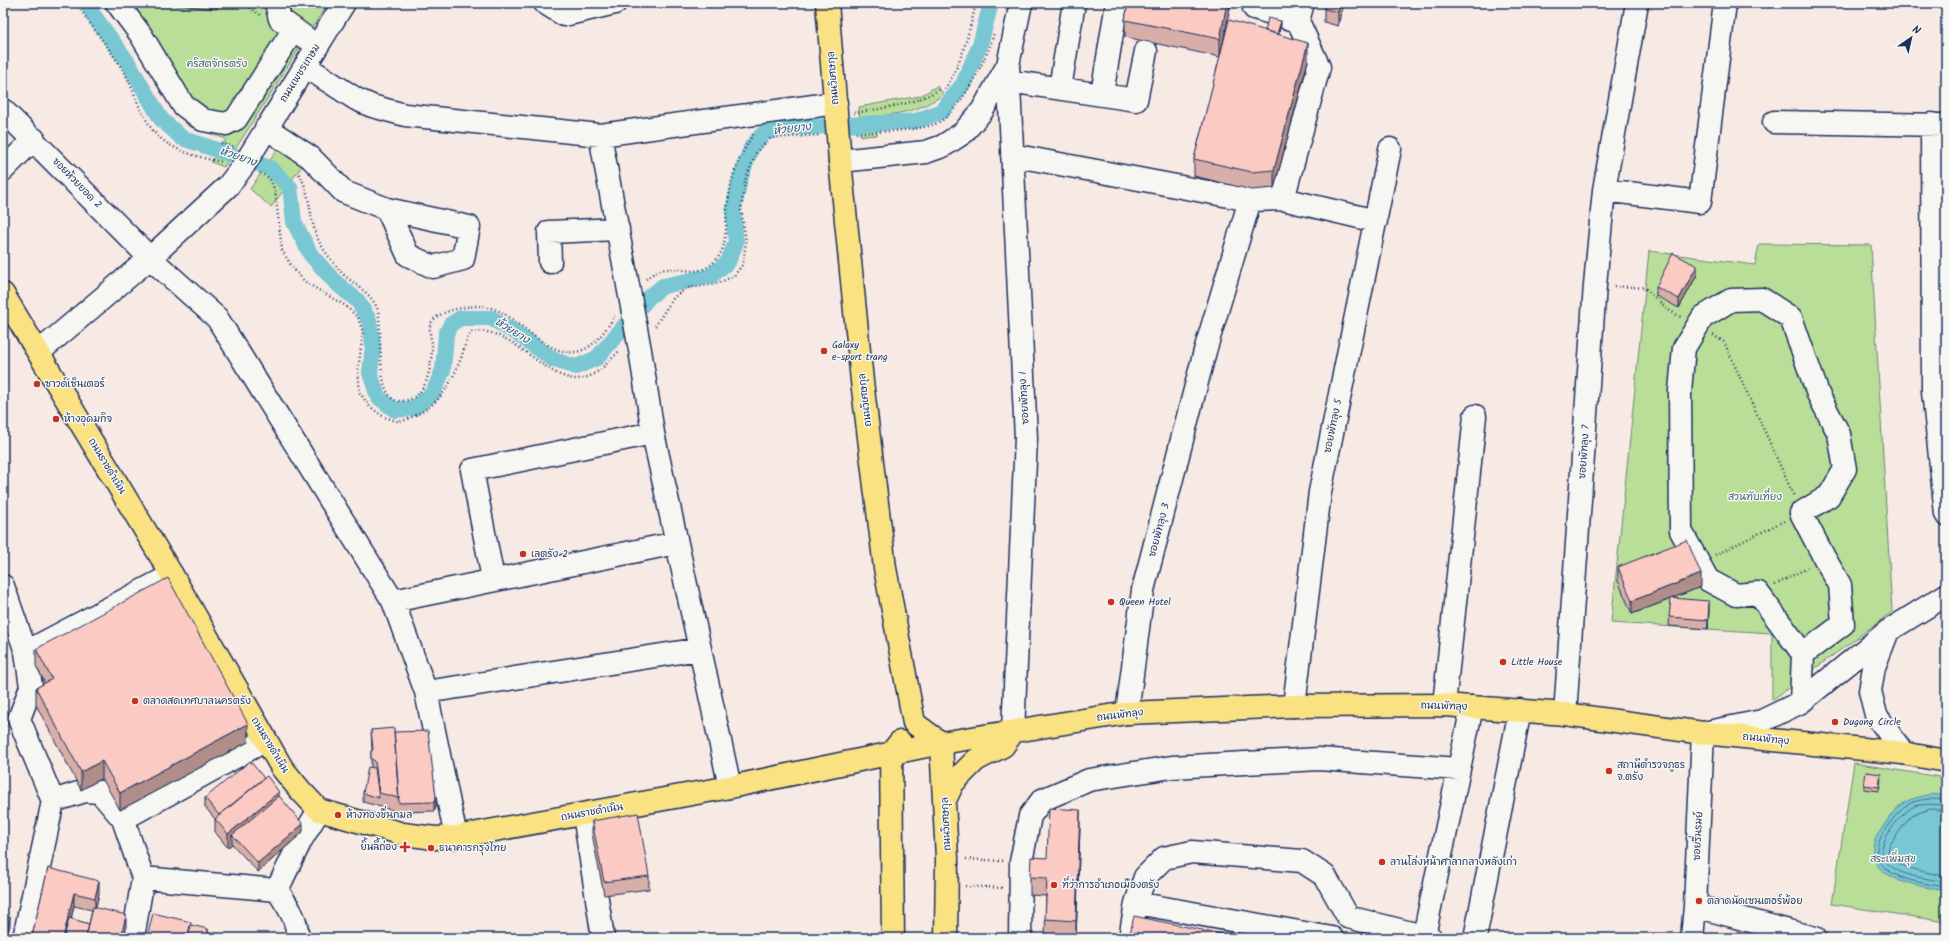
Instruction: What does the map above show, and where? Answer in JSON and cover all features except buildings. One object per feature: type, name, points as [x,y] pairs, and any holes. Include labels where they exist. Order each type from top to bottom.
[{"type":"main road","name":"ถนนวิเศษกุล","points":[[827,3],[862,381],[885,568],[914,724]]},
{"type":"main road","name":"ถนนราชดำเนิน","points":[[3,294],[172,575],[282,768],[319,810],[403,834],[435,838],[456,837],[730,787],[942,743]]},
{"type":"main road","name":"ถนนพัทลุง","points":[[942,743],[1127,712],[1294,706],[1444,705],[1565,714],[1703,733],[1903,753],[1946,761]]},
{"type":"main road","points":[[893,938],[891,753],[914,724],[942,743]]},
{"type":"main road","points":[[945,800],[953,784],[976,760],[1003,746],[1013,732]]},
{"type":"main road","name":"ถนนวิเศษกุล","points":[[942,743],[947,858],[946,938]]},
{"type":"street","points":[[117,3],[141,35],[183,105],[203,120],[226,124],[236,119],[294,29]]},
{"type":"street","points":[[276,3],[280,19],[317,46]]},
{"type":"street","name":"ถนนเพชรเกษม","points":[[39,352],[150,258],[228,186],[244,165],[344,3]]},
{"type":"street","points":[[545,3],[564,15],[615,3]]},
{"type":"street","points":[[305,66],[356,100],[405,115],[600,135],[838,133],[926,152],[943,146],[963,133],[982,111],[1008,73],[1021,3]]},
{"type":"street","points":[[1060,88],[1074,3]]},
{"type":"street","points":[[1102,94],[1117,3]]},
{"type":"street","points":[[1255,3],[1254,8],[1300,12],[1319,67],[1283,199]]},
{"type":"street","name":"ซอยพัทลุง 7","points":[[1565,714],[1595,285],[1604,190],[1637,3]]},
{"type":"street","points":[[1604,190],[1700,202],[1726,3]]},
{"type":"street","points":[[1008,73],[1060,88],[1136,100],[1146,51]]},
{"type":"street","name":"ซอยพัทลุง 1","points":[[1008,73],[1026,438],[1013,732]]},
{"type":"street","name":"ซอยห้วยยอด 2","points":[[3,110],[150,258],[217,318],[393,601],[426,692],[456,837]]},
{"type":"street","points":[[1774,122],[1939,125],[1933,391],[1946,514]]},
{"type":"street","points":[[262,135],[310,157],[344,192],[387,208]]},
{"type":"street","points":[[600,135],[639,345],[653,433],[730,787]]},
{"type":"street","points":[[3,170],[34,140]]},
{"type":"street","name":"ซอยพัทลุง 5","points":[[1294,706],[1320,492],[1390,149]]},
{"type":"street","points":[[1012,155],[1250,200],[1283,199],[1376,221]]},
{"type":"street","name":"ซอยพัทลุง 3","points":[[1127,712],[1143,590],[1205,351],[1250,200]]},
{"type":"street","points":[[550,262],[549,232],[618,229]]},
{"type":"street","points":[[1801,702],[1803,654],[1758,593],[1736,595],[1708,580],[1681,531],[1680,398],[1684,348],[1703,317],[1731,300],[1762,299],[1791,318],[1818,394],[1839,434],[1845,469],[1829,496],[1802,513],[1840,585],[1843,624],[1803,654]]},
{"type":"street","points":[[1444,705],[1475,416]]},
{"type":"street","points":[[493,579],[472,470],[653,433]]},
{"type":"street","points":[[393,601],[493,579],[676,543]]},
{"type":"street","points":[[26,652],[172,575]]},
{"type":"street","points":[[3,586],[26,652],[31,687],[11,717],[53,801],[24,938]]},
{"type":"street","points":[[1703,733],[1762,721],[1801,702],[1888,631],[1946,595]]},
{"type":"street","points":[[1888,631],[1874,667],[1870,691],[1876,715],[1903,753]]},
{"type":"street","points":[[426,692],[700,649]]},
{"type":"street","points":[[1348,917],[1428,937],[1472,707]]},
{"type":"street","points":[[1475,938],[1520,710]]},
{"type":"street","name":"ซอยรื่นรมย์","points":[[1692,938],[1695,906],[1703,733]]},
{"type":"street","points":[[123,819],[266,740]]},
{"type":"street","points":[[1020,938],[1021,862],[1030,816],[1042,800],[1090,780],[1172,767],[1319,759],[1459,769]]},
{"type":"street","points":[[53,801],[85,791],[100,792],[123,819],[143,878],[133,938]]},
{"type":"street","points":[[277,890],[301,840],[319,810]]},
{"type":"street","points":[[584,814],[603,938]]},
{"type":"street","points":[[1130,938],[1136,903],[1145,877],[1164,858],[1192,852],[1302,861],[1325,876],[1348,917],[1343,938]]},
{"type":"street","points":[[143,878],[277,890]]},
{"type":"street","points":[[277,890],[290,909],[298,934],[297,938]]},
{"type":"street","points":[[1136,903],[1332,938]]},
{"type":"street","points":[[1695,906],[1815,938]]},
{"type":"path","points":[[76,3],[94,31],[113,54],[126,75],[141,110],[154,132],[166,142],[182,151],[219,162],[244,165],[268,178],[275,190],[282,250],[292,267],[306,282],[346,306],[358,318],[363,332],[358,371],[360,393],[370,407],[384,417],[400,422],[420,414],[440,399],[454,375],[463,353],[466,339],[471,332],[491,332],[498,335],[561,376],[576,380],[589,377],[604,366],[624,346],[639,345],[654,328],[674,297],[686,288],[716,284],[734,276],[743,264],[746,241],[741,210],[745,181],[757,150],[771,138],[917,128],[940,122],[957,104],[973,81],[990,47],[996,27]]},
{"type":"path","points":[[945,88],[954,76],[961,57],[976,3]]},
{"type":"path","points":[[838,133],[925,98],[940,89]]},
{"type":"path","points":[[296,170],[306,185],[311,206],[313,226],[321,245],[342,273],[371,297],[378,311],[382,357],[382,379],[388,395],[397,401],[407,401],[417,395],[426,384],[430,369],[432,347],[430,326],[435,318],[443,314],[462,307],[482,306],[500,312],[544,342],[562,352],[577,353],[591,345],[604,330],[618,311],[629,292],[660,270],[678,269],[695,271],[707,267],[719,256],[726,241],[727,210],[732,178],[745,148],[755,132]]},
{"type":"path","points":[[1595,285],[1645,288],[1668,309],[1724,342],[1802,513],[1699,563]]},
{"type":"path","points":[[1758,593],[1825,559]]},
{"type":"path","points":[[947,858],[1021,862]]},
{"type":"path","points":[[946,886],[1021,889]]},
{"type":"green space","name":"คริสตจักรตรัง","points":[[107,3],[328,3],[224,167],[211,162],[226,139],[188,126],[161,92],[129,33]]},
{"type":"green space","points":[[937,86],[944,94],[918,108],[875,117],[877,135],[861,136],[859,107],[920,96]]},
{"type":"green space","points":[[815,113],[817,133],[809,134],[808,123],[771,127],[770,117]]},
{"type":"green space","points":[[280,146],[303,165],[271,207],[250,189]]},
{"type":"green space","name":"สวนทับเที่ยง","points":[[1759,244],[1871,245],[1892,612],[1772,700],[1772,633],[1611,623],[1649,251],[1755,265]]},
{"type":"green space","name":"สระเพิ่มสุข","points":[[1854,763],[1946,778],[1946,922],[1832,904]]},
{"type":"water","points":[[1931,794],[1946,796],[1946,891],[1923,887],[1897,879],[1886,873],[1878,865],[1873,855],[1875,839],[1893,813],[1902,804],[1914,798]]},
{"type":"waterway","name":"ห้วยยาง","points":[[87,3],[94,16],[127,61],[161,119],[182,138],[270,168],[290,187],[294,222],[311,255],[335,282],[358,301],[369,320],[373,346],[370,373],[378,397],[395,410],[414,408],[433,393],[443,370],[446,334],[451,324],[461,318],[491,318],[518,334],[554,360],[576,367],[597,358],[648,298],[663,286],[711,276],[728,262],[736,242],[733,211],[740,179],[752,146],[763,134],[775,129],[916,121],[942,111],[963,84],[980,45],[991,3]]},
{"type":"place","name":"Galaxy e-sport trang","points":[[824,351]]},
{"type":"place","name":"ซาวด์เซ็นเตอร์","points":[[37,384]]},
{"type":"place","name":"ห้างอุดมกิจ","points":[[56,419]]},
{"type":"place","name":"เลตรัง 2","points":[[523,554]]},
{"type":"place","name":"Queen Hotel","points":[[1111,602]]},
{"type":"place","name":"Little House","points":[[1503,662]]},
{"type":"place","name":"ตลาดสดเทศบาลนครตรัง","points":[[135,701]]},
{"type":"place","name":"Dugong Circle","points":[[1835,722]]},
{"type":"place","name":"สถานีตำรวจภูธร จ.ตรัง","points":[[1609,771]]},
{"type":"place","name":"ห้างทองชื่นกมล","points":[[338,815]]},
{"type":"place","name":"ยิ้นฉี้ถ่อง","points":[[405,847]]},
{"type":"place","name":"ธนาคารกรุงไทย","points":[[431,848]]},
{"type":"place","name":"ลานโล่งหน้าศาลากลางหลังเก่า","points":[[1382,862]]},
{"type":"place","name":"ที่ว่าการอำเภอเมืองตรัง","points":[[1054,885]]},
{"type":"place","name":"ตลาดนัดเซนเตอร์พ้อย","points":[[1699,901]]}]
